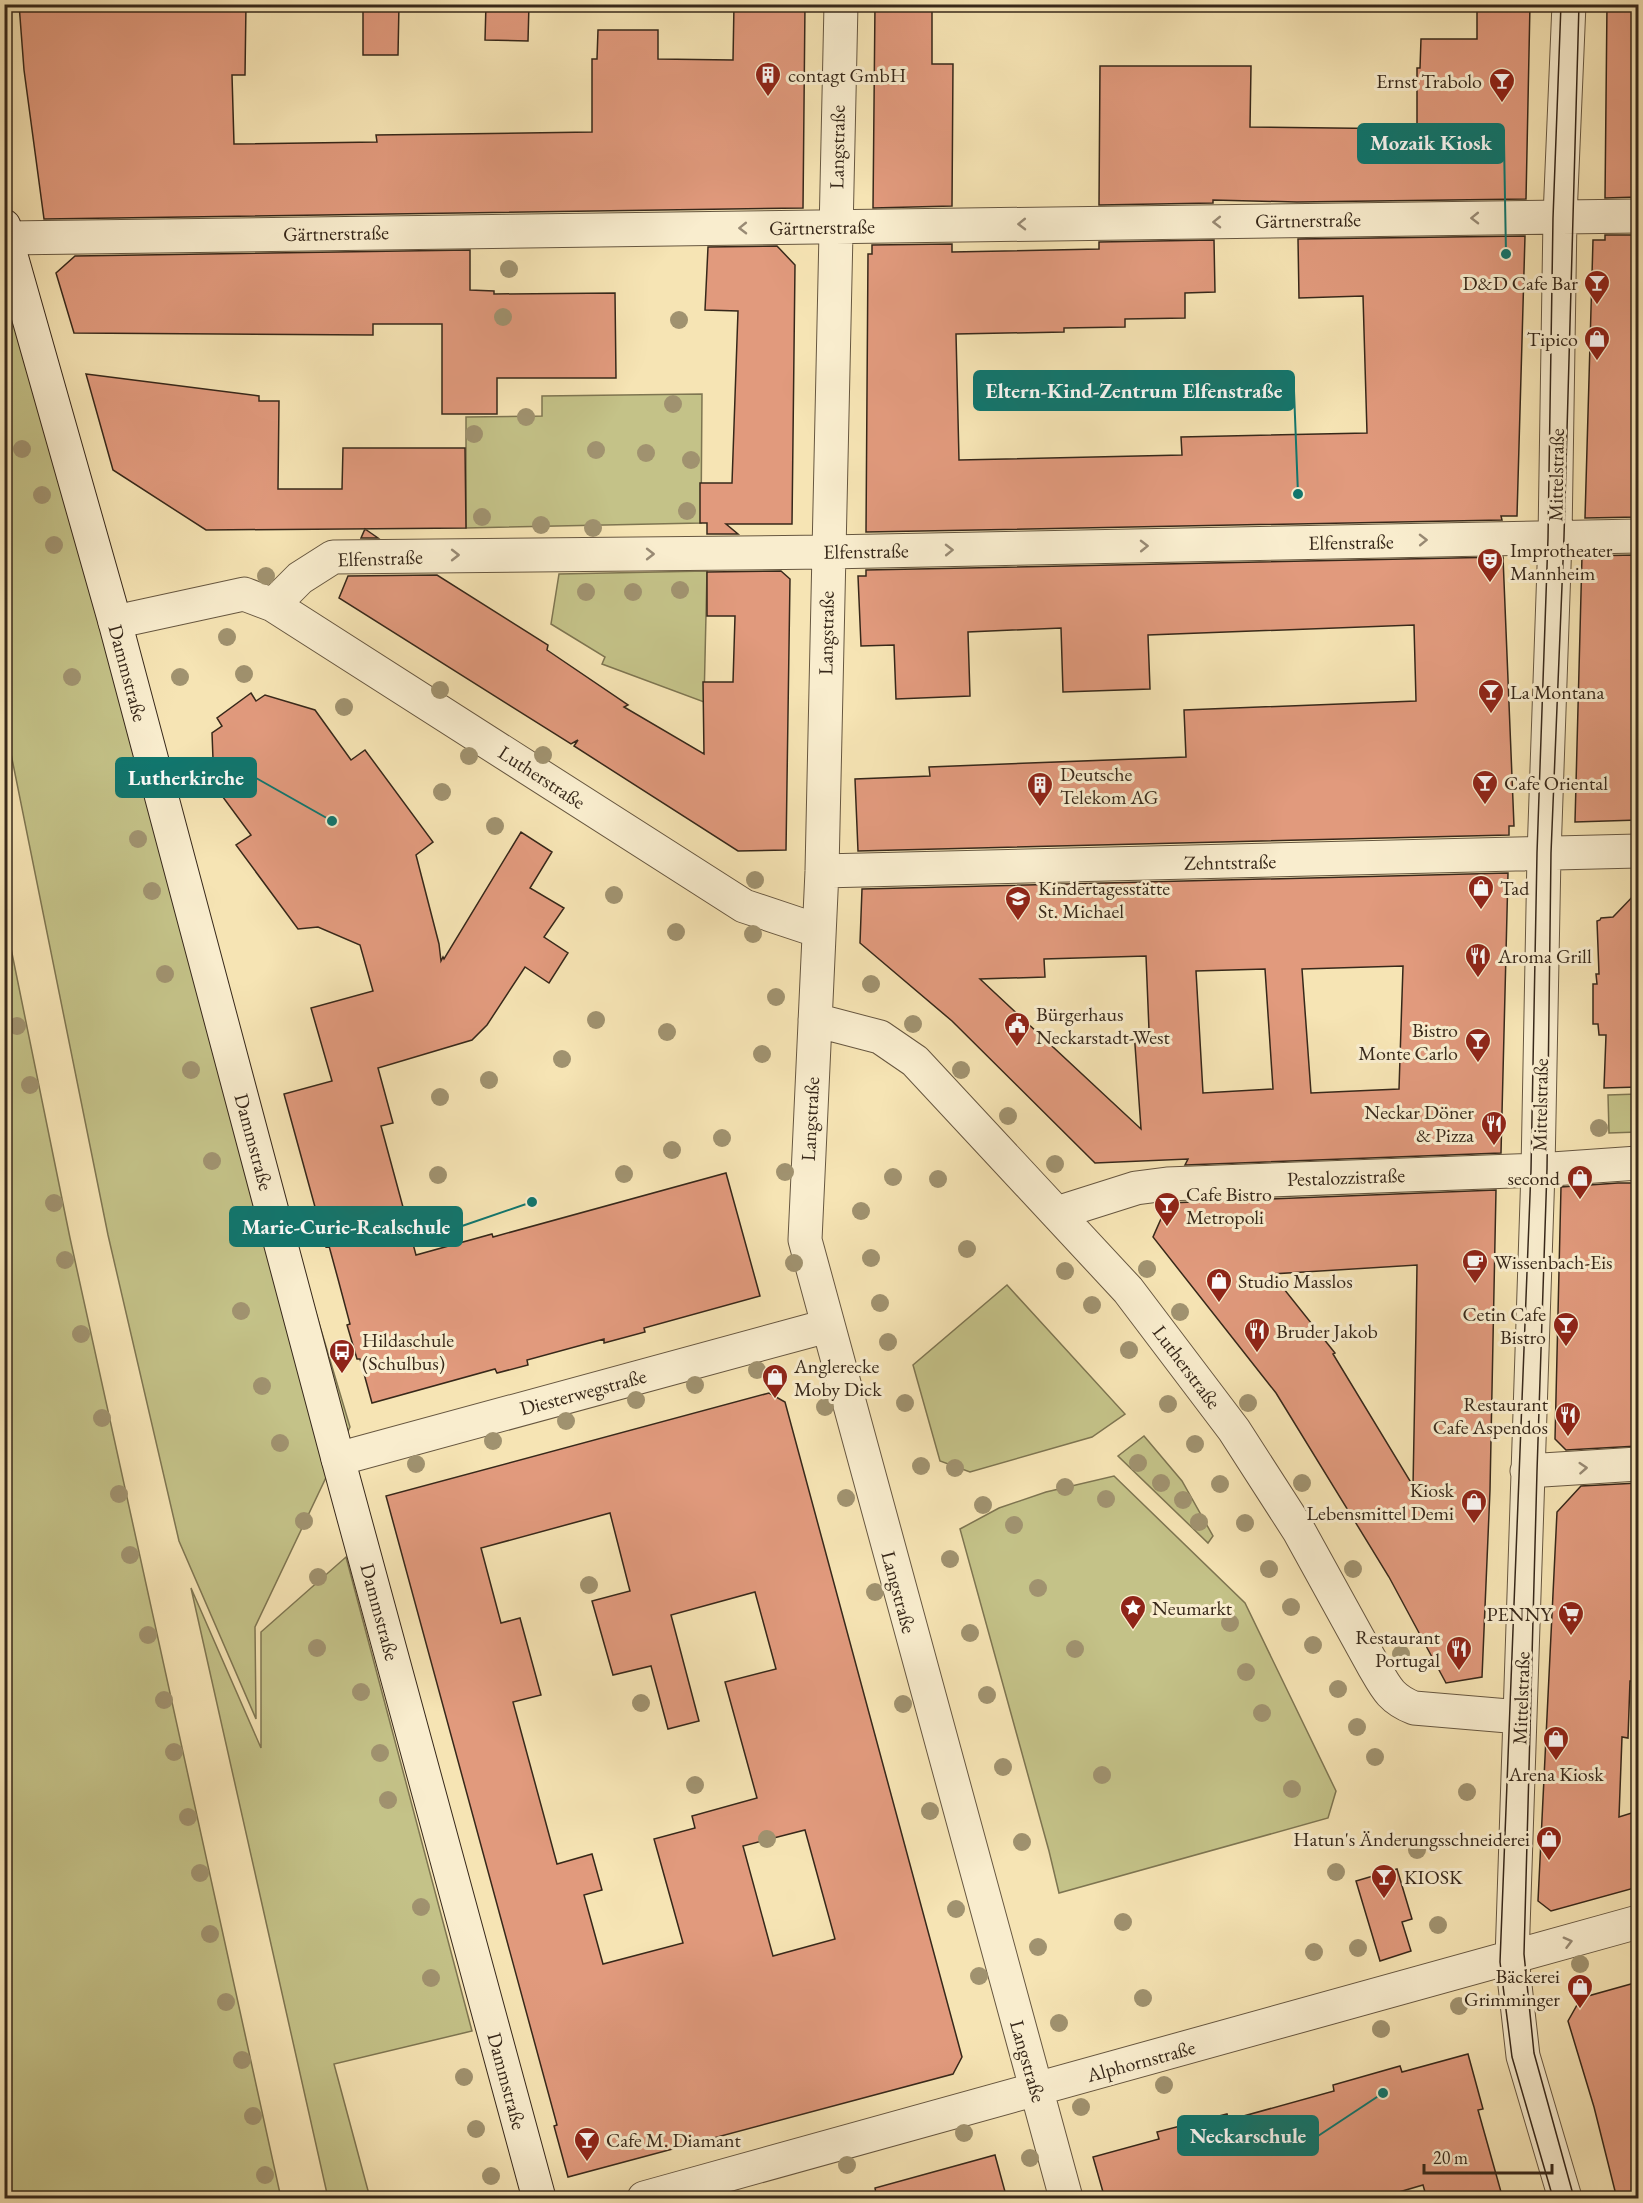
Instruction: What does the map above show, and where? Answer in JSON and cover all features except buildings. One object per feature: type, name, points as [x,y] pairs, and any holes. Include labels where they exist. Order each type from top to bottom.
[{"type":"street","name":"Langstraße","points":[[841,4],[827,552],[822,871],[804,1240],[1066,2199]]},
{"type":"street","name":"Mittelstraße","points":[[1565,2199],[1523,2056],[1512,1959],[1538,1170],[1544,855],[1555,538],[1560,217],[1569,4]]},
{"type":"street","name":"Gärtnerstraße","points":[[5,232],[835,227],[1638,216]]},
{"type":"street","name":"Dammstraße","points":[[5,232],[115,622],[338,1459],[539,2199]]},
{"type":"street","name":"Elfenstraße","points":[[273,605],[300,578],[333,556],[827,552],[1638,536]]},
{"type":"street","points":[[115,622],[244,594],[273,605]]},
{"type":"street","name":"Lutherstraße","points":[[273,605],[744,906],[819,931]]},
{"type":"street","name":"Zehntstraße","points":[[822,871],[1638,851]]},
{"type":"street","name":"Lutherstraße","points":[[815,1020],[880,1037],[915,1061],[1128,1290],[1234,1430],[1299,1531],[1386,1688],[1398,1701],[1414,1708],[1520,1717]]},
{"type":"street","name":"Pestalozzistraße","points":[[1057,1213],[1136,1188],[1167,1184],[1538,1170],[1638,1163]]},
{"type":"street","name":"Diesterwegstraße","points":[[338,1459],[827,1326]]},
{"type":"street","points":[[1527,1471],[1638,1464]]},
{"type":"street","name":"Alphornstraße","points":[[644,2199],[1638,1923]]},
{"type":"shaded area","points":[[4,266],[350,1427],[255,1627],[256,1719],[179,1541],[108,1235],[5,724]]},
{"type":"shaded area","points":[[702,394],[701,523],[466,528],[466,417],[542,416],[542,396]]},
{"type":"shaded area","points":[[707,571],[704,702],[602,664],[605,657],[551,624],[559,574]]},
{"type":"shaded area","points":[[5,919],[70,1238],[281,2198],[5,2198]]},
{"type":"shaded area","points":[[1638,1094],[1638,1132],[1609,1133],[1608,1095]]},
{"type":"shaded area","points":[[1007,1285],[1125,1414],[1092,1437],[970,1472],[940,1461],[913,1365]]},
{"type":"shaded area","points":[[1144,1436],[1182,1481],[1213,1536],[1208,1543],[1118,1456]]},
{"type":"shaded area","points":[[1114,1476],[1245,1603],[1336,1791],[1328,1818],[1059,1893],[960,1529],[999,1508],[1046,1492]]},
{"type":"shaded area","points":[[346,1557],[472,2031],[334,2064],[370,2198],[328,2198],[191,1588],[261,1748],[261,1632]]},
{"type":"tram line","points":[[1553,2198],[1512,2057],[1500,1962],[1531,1170],[1537,853],[1548,538],[1553,218],[1561,4]]},
{"type":"tram line","points":[[1574,2198],[1534,2053],[1524,1954],[1547,1169],[1551,853],[1564,537],[1579,4]]},
{"type":"place","name":"contagt GmbH","points":[[768,98]]},
{"type":"place","name":"Ernst Trabolo","points":[[1502,104]]},
{"type":"place","name":"Mozaik Kiosk","points":[[1506,254]]},
{"type":"place","name":"D&D Cafe Bar","points":[[1597,306]]},
{"type":"place","name":"Tipico","points":[[1597,362]]},
{"type":"place","name":"Eltern-Kind-Zentrum Elfenstraße","points":[[1298,494]]},
{"type":"place","name":"Improtheater Mannheim","points":[[1490,584]]},
{"type":"place","name":"La Montana","points":[[1491,715]]},
{"type":"place","name":"Cafe Oriental","points":[[1485,806]]},
{"type":"place","name":"Deutsche Telekom AG","points":[[1040,808]]},
{"type":"place","name":"Lutherkirche","points":[[332,821]]},
{"type":"place","name":"Tad","points":[[1481,911]]},
{"type":"place","name":"Kindertagesstätte St. Michael","points":[[1018,922]]},
{"type":"place","name":"Aroma Grill","points":[[1478,979]]},
{"type":"place","name":"Bürgerhaus Neckarstadt-West","points":[[1017,1048]]},
{"type":"place","name":"Bistro Monte Carlo","points":[[1478,1064]]},
{"type":"place","name":"Neckar Döner & Pizza","points":[[1494,1147]]},
{"type":"place","name":"second","points":[[1580,1201]]},
{"type":"place","name":"Marie-Curie-Realschule","points":[[532,1202]]},
{"type":"place","name":"Cafe Bistro Metropoli","points":[[1167,1228]]},
{"type":"place","name":"Wissenbach-Eis","points":[[1475,1285]]},
{"type":"place","name":"Studio Masslos","points":[[1219,1304]]},
{"type":"place","name":"Cetin Cafe Bistro","points":[[1566,1348]]},
{"type":"place","name":"Bruder Jakob","points":[[1257,1354]]},
{"type":"place","name":"Hildaschule (Schulbus)","points":[[342,1375]]},
{"type":"place","name":"Anglerecke Moby Dick","points":[[775,1400]]},
{"type":"place","name":"Restaurant Cafe Aspendos","points":[[1568,1438]]},
{"type":"place","name":"Kiosk Lebensmittel Demi","points":[[1474,1525]]},
{"type":"place","name":"Neumarkt","points":[[1133,1631]]},
{"type":"place","name":"PENNY","points":[[1571,1637]]},
{"type":"place","name":"Restaurant Portugal","points":[[1459,1672]]},
{"type":"place","name":"Arena Kiosk","points":[[1556,1762]]},
{"type":"place","name":"Hatun's Änderungsschneiderei","points":[[1549,1862]]},
{"type":"place","name":"KIOSK","points":[[1384,1900]]},
{"type":"place","name":"Bäckerei Grimminger","points":[[1580,2010]]},
{"type":"place","name":"Neckarschule","points":[[1383,2093]]},
{"type":"place","name":"Cafe M. Diamant","points":[[587,2163]]}]
